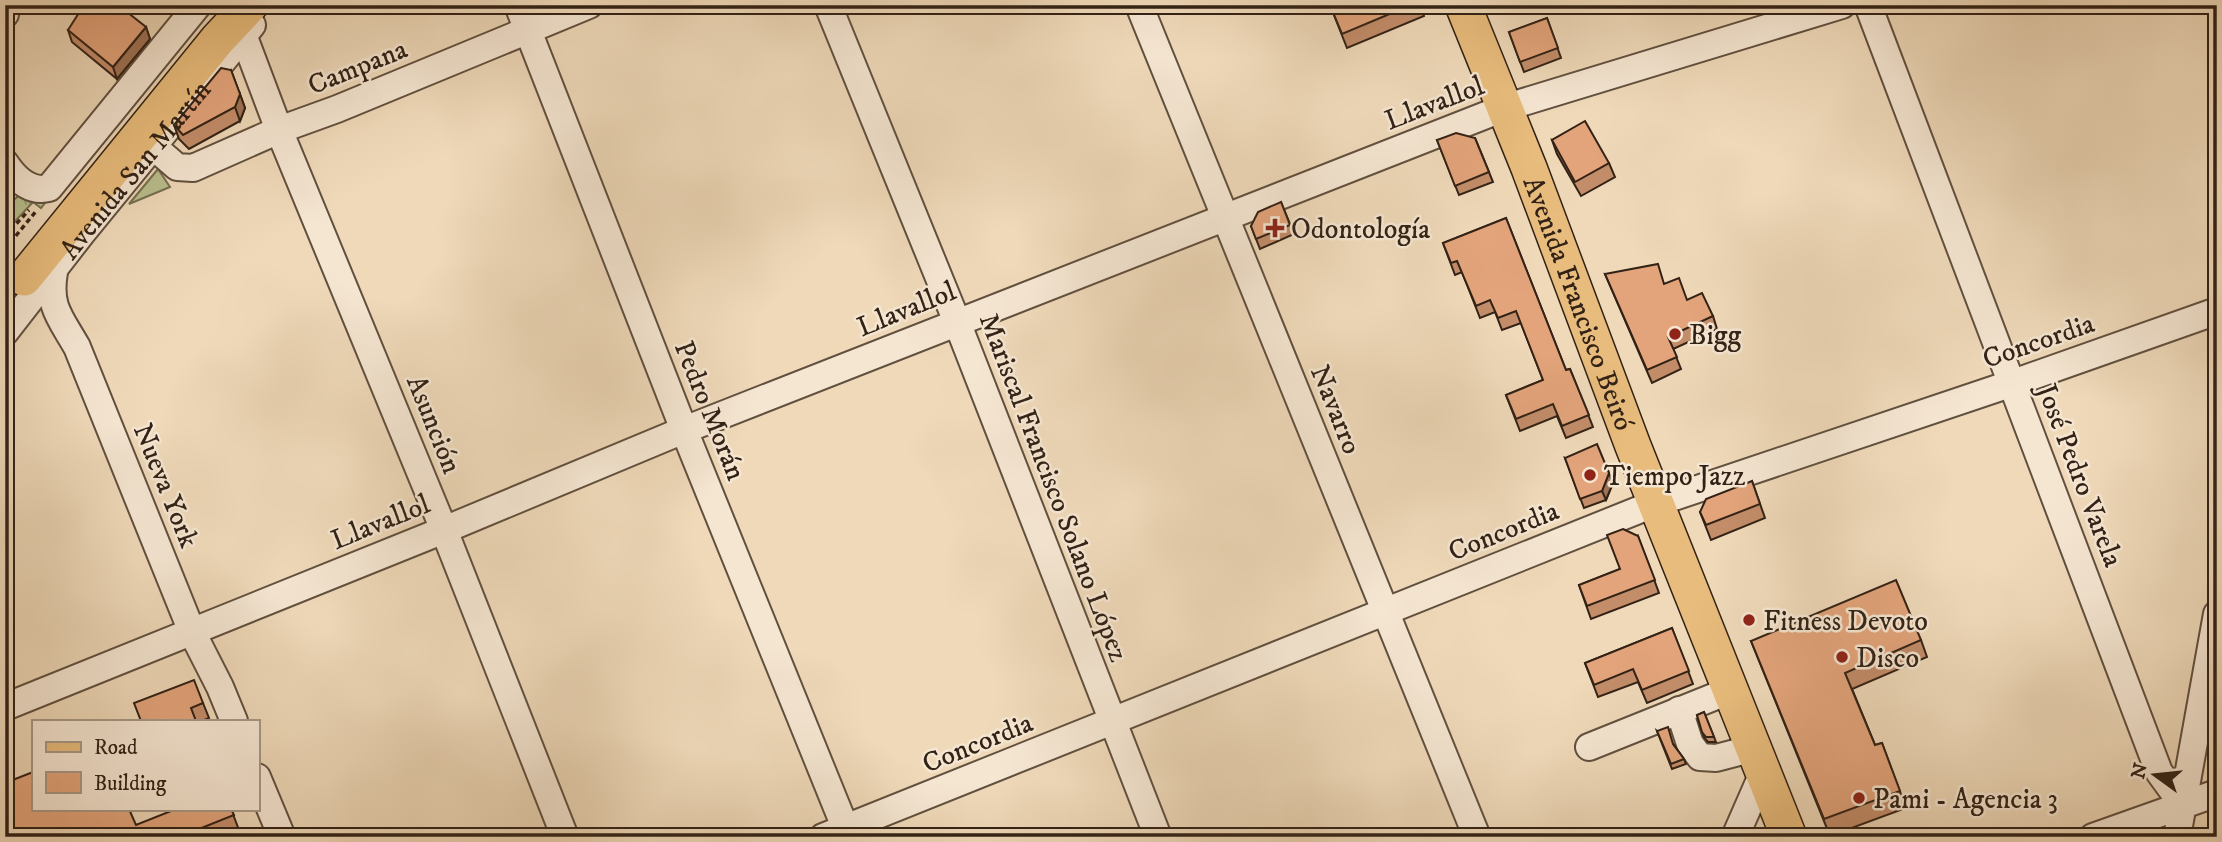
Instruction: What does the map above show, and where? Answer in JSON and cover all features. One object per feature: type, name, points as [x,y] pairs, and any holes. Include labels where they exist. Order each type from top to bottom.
[{"type":"main road","name":"Avenida San Martín","points":[[19,260],[218,5]]},
{"type":"main road","name":"Avenida Francisco Beiró","points":[[1463,5],[1789,837]]},
{"type":"main road","name":"Avenida San Martín","points":[[19,260],[218,39],[247,21]]},
{"type":"street","points":[[5,14],[6,5]]},
{"type":"street","name":"Avenida San Martín","points":[[5,163],[19,181],[41,190],[49,188],[198,5]]},
{"type":"street","name":"Avenida San Martín","points":[[5,332],[19,260],[82,233],[154,147],[247,21],[264,5]]},
{"type":"street","name":"Pedro Morán","points":[[518,5],[839,834]]},
{"type":"street","name":"Campana","points":[[154,147],[177,167],[193,168],[279,130],[337,109],[589,5]]},
{"type":"street","name":"Mariscal Francisco Solano López","points":[[828,5],[957,322],[1158,837]]},
{"type":"street","name":"Navarro","points":[[1139,5],[1477,837]]},
{"type":"street","name":"Llavallol","points":[[5,707],[684,430],[1504,108],[1842,5]]},
{"type":"street","name":"José Pedro Varela","points":[[1868,5],[2159,772],[2183,805]]},
{"type":"street","name":"Asunción","points":[[247,21],[279,130],[444,530],[565,837]]},
{"type":"street","name":"Nueva York","points":[[19,260],[51,292],[54,307],[77,347],[192,632],[234,720]]},
{"type":"street","name":"Concordia","points":[[839,834],[1656,503],[2217,311]]},
{"type":"street","points":[[2177,837],[2217,614]]},
{"type":"street","points":[[1589,747],[1731,690]]},
{"type":"street","points":[[1679,710],[1690,744],[1700,757],[1759,760],[1735,837]]},
{"type":"street","points":[[259,782],[282,837]]},
{"type":"street","points":[[2093,837],[2217,793]]},
{"type":"path","points":[[34,205],[38,209],[19,260],[34,205]]},
{"type":"green space","points":[[158,169],[170,187],[129,204]]},
{"type":"green space","points":[[20,194],[52,194],[41,208],[33,202],[5,232],[9,205]]},
{"type":"building","points":[[84,5],[118,5],[146,27],[113,67],[68,30]]},
{"type":"building","points":[[1330,5],[1411,5],[1342,34]]},
{"type":"building","points":[[1547,18],[1558,48],[1520,62],[1509,32]]},
{"type":"building","points":[[221,68],[231,70],[240,94],[235,107],[183,135],[174,125]]},
{"type":"building","points":[[1585,121],[1609,163],[1575,182],[1552,140]]},
{"type":"building","points":[[1456,133],[1475,138],[1489,172],[1455,186],[1437,140]]},
{"type":"building","points":[[1281,202],[1290,225],[1256,239],[1251,226],[1258,212]]},
{"type":"building","points":[[1506,218],[1566,370],[1570,369],[1589,415],[1562,426],[1553,404],[1516,419],[1506,395],[1543,380],[1516,311],[1498,318],[1490,300],[1476,306],[1457,261],[1451,263],[1443,243]]},
{"type":"building","points":[[1658,264],[1664,284],[1679,278],[1687,300],[1702,293],[1713,316],[1668,337],[1677,357],[1647,370],[1605,274]]},
{"type":"building","name":"Tiempo Jazz","points":[[1597,444],[1609,473],[1602,491],[1580,499],[1565,458]]},
{"type":"building","points":[[1752,481],[1760,504],[1706,525],[1700,512],[1706,499]]},
{"type":"building","points":[[1623,529],[1638,536],[1655,580],[1587,606],[1579,585],[1620,569],[1607,535]]},
{"type":"building","points":[[1896,580],[1921,640],[1845,673],[1875,745],[1882,743],[1900,791],[1824,819],[1751,641]]},
{"type":"building","points":[[1672,628],[1689,671],[1642,690],[1633,669],[1594,685],[1585,663]]},
{"type":"building","points":[[194,680],[203,703],[191,708],[196,720],[141,720],[134,703]]},
{"type":"building","points":[[1704,712],[1714,737],[1706,737],[1702,732],[1697,715]]},
{"type":"building","points":[[1668,727],[1673,744],[1684,759],[1671,764],[1657,731]]},
{"type":"building","points":[[32,772],[32,810],[129,810],[136,825],[174,810],[232,810],[234,815],[179,837],[16,837],[5,809],[5,783]]},
{"type":"tunnel","points":[[5,300],[24,278]]},
{"type":"railway","points":[[2212,837],[2217,808]]},
{"type":"place","name":"Odontología","points":[[1275,228]]},
{"type":"place","name":"Bigg","points":[[1675,334]]},
{"type":"place","name":"Tiempo Jazz","points":[[1590,475]]},
{"type":"place","name":"Fitness Devoto","points":[[1749,620]]},
{"type":"place","name":"Disco","points":[[1842,657]]},
{"type":"place","name":"Pami - Agencia 3","points":[[1859,798]]}]
